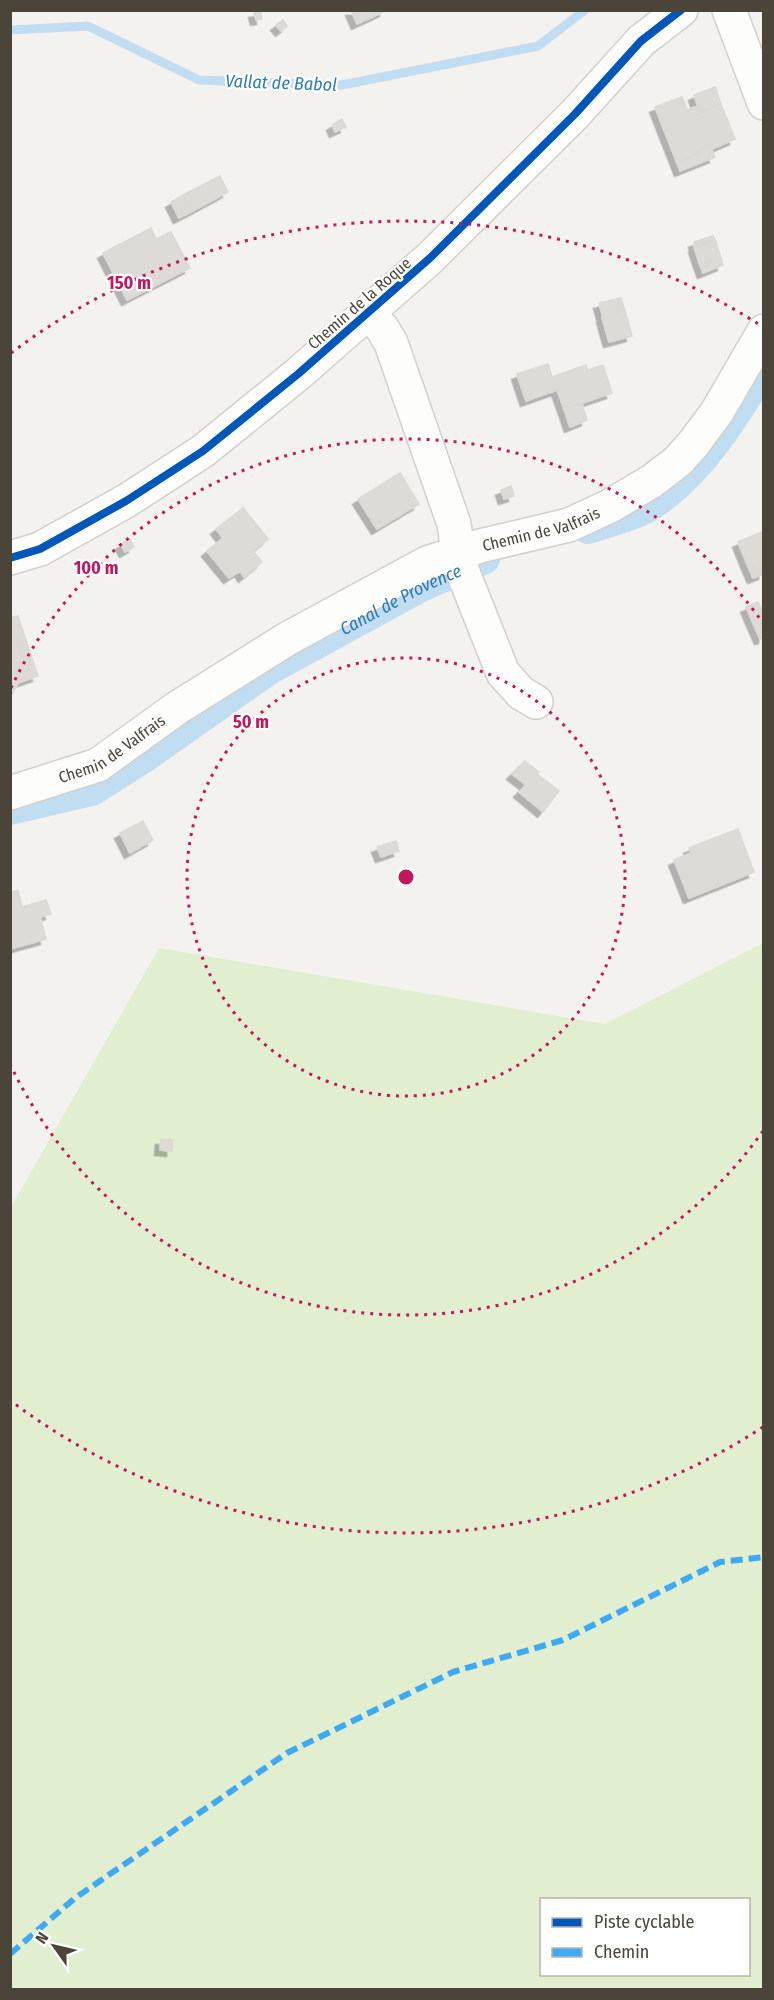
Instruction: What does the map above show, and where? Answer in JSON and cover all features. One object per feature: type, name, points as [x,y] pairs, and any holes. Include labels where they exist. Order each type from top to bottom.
[{"type":"street","name":"Chemin de la Roque","points":[[10,558],[40,549],[126,501],[203,451],[298,374],[430,258],[575,114],[641,41],[681,10]]},
{"type":"street","points":[[729,10],[764,103]]},
{"type":"street","points":[[368,313],[382,328],[391,343],[454,524],[461,562],[503,673],[521,693],[536,702]]},
{"type":"street","name":"Chemin de Valfrais","points":[[10,793],[98,765],[177,708],[286,639],[427,563],[461,562],[569,525],[610,506],[652,481],[678,461],[694,443],[717,412],[764,331]]},
{"type":"green space","points":[[763,943],[763,1989],[11,1990],[11,1207],[159,948],[605,1024]]},
{"type":"building","points":[[351,10],[385,10],[385,11],[357,24]]},
{"type":"building","points":[[261,11],[262,19],[256,20],[254,12]]},
{"type":"building","points":[[283,20],[287,26],[281,31],[276,25]]},
{"type":"building","points":[[715,87],[721,104],[700,113],[694,95]]},
{"type":"building","points":[[682,97],[690,117],[721,104],[735,139],[712,149],[710,145],[698,150],[700,153],[677,163],[655,107]]},
{"type":"building","points":[[698,106],[700,113],[690,117],[687,110]]},
{"type":"building","points":[[342,119],[346,127],[335,132],[332,125]]},
{"type":"building","points":[[710,145],[715,157],[680,171],[677,163],[700,153],[698,150]]},
{"type":"building","points":[[220,176],[228,192],[191,212],[183,195]]},
{"type":"building","points":[[183,195],[191,212],[179,218],[171,202]]},
{"type":"building","points":[[151,228],[156,239],[171,232],[190,268],[127,300],[103,253]]},
{"type":"building","points":[[713,236],[715,239],[695,246],[694,242]]},
{"type":"building","points":[[715,239],[721,258],[700,265],[694,247]]},
{"type":"building","points":[[721,258],[723,265],[703,273],[700,265]]},
{"type":"building","points":[[621,298],[625,311],[603,317],[599,303]]},
{"type":"building","points":[[625,311],[632,336],[609,342],[602,317]]},
{"type":"building","points":[[548,364],[552,377],[586,365],[588,370],[603,365],[612,393],[564,409],[557,390],[526,401],[517,374]]},
{"type":"building","points":[[582,404],[587,420],[570,427],[564,409]]},
{"type":"building","points":[[400,473],[419,504],[377,529],[358,499]]},
{"type":"building","points":[[511,486],[514,496],[504,499],[501,490]]},
{"type":"building","points":[[243,508],[268,539],[253,551],[262,562],[244,577],[240,571],[229,578],[207,551],[223,538],[216,529]]},
{"type":"building","points":[[764,531],[764,571],[747,564],[738,542]]},
{"type":"building","points":[[130,539],[134,547],[125,552],[121,544]]},
{"type":"building","points":[[747,564],[764,571],[764,574],[753,578]]},
{"type":"building","points":[[758,602],[764,614],[764,626],[761,620],[753,623],[746,607]]},
{"type":"building","points":[[18,616],[38,676],[20,682],[14,665],[24,661],[15,634],[10,635],[10,618]]},
{"type":"building","points":[[761,620],[764,626],[764,638],[760,639],[753,623]]},
{"type":"building","points":[[15,634],[24,661],[14,665],[20,682],[10,698],[10,635]]},
{"type":"building","points":[[525,761],[539,772],[537,774],[559,791],[543,812],[519,792],[526,785],[512,774]]},
{"type":"building","points":[[143,821],[153,840],[130,853],[120,833]]},
{"type":"building","points":[[738,829],[754,872],[689,898],[674,860],[691,853],[689,848]]},
{"type":"building","points":[[396,841],[399,851],[381,857],[377,847]]},
{"type":"building","points":[[18,890],[22,907],[46,900],[51,914],[40,917],[46,939],[10,949],[10,893]]},
{"type":"building","points":[[161,1139],[172,1140],[172,1151],[160,1150]]},
{"type":"waterway","name":"Vallat de Babol","points":[[10,30],[88,26],[199,80],[342,85],[538,46],[585,10]]},
{"type":"waterway","name":"Canal de Provence","points":[[588,529],[649,507],[684,479],[728,426],[764,368]]},
{"type":"waterway","name":"Canal de Provence","points":[[10,810],[92,791],[147,756],[269,670],[421,587],[485,559]]},
{"type":"marked path","points":[[10,1954],[75,1898],[287,1753],[453,1672],[563,1640],[720,1562],[764,1557]]},
{"type":"cycle path","points":[[10,558],[40,549],[126,501],[203,451],[298,374],[430,258],[575,114],[641,41],[681,10]]}]
